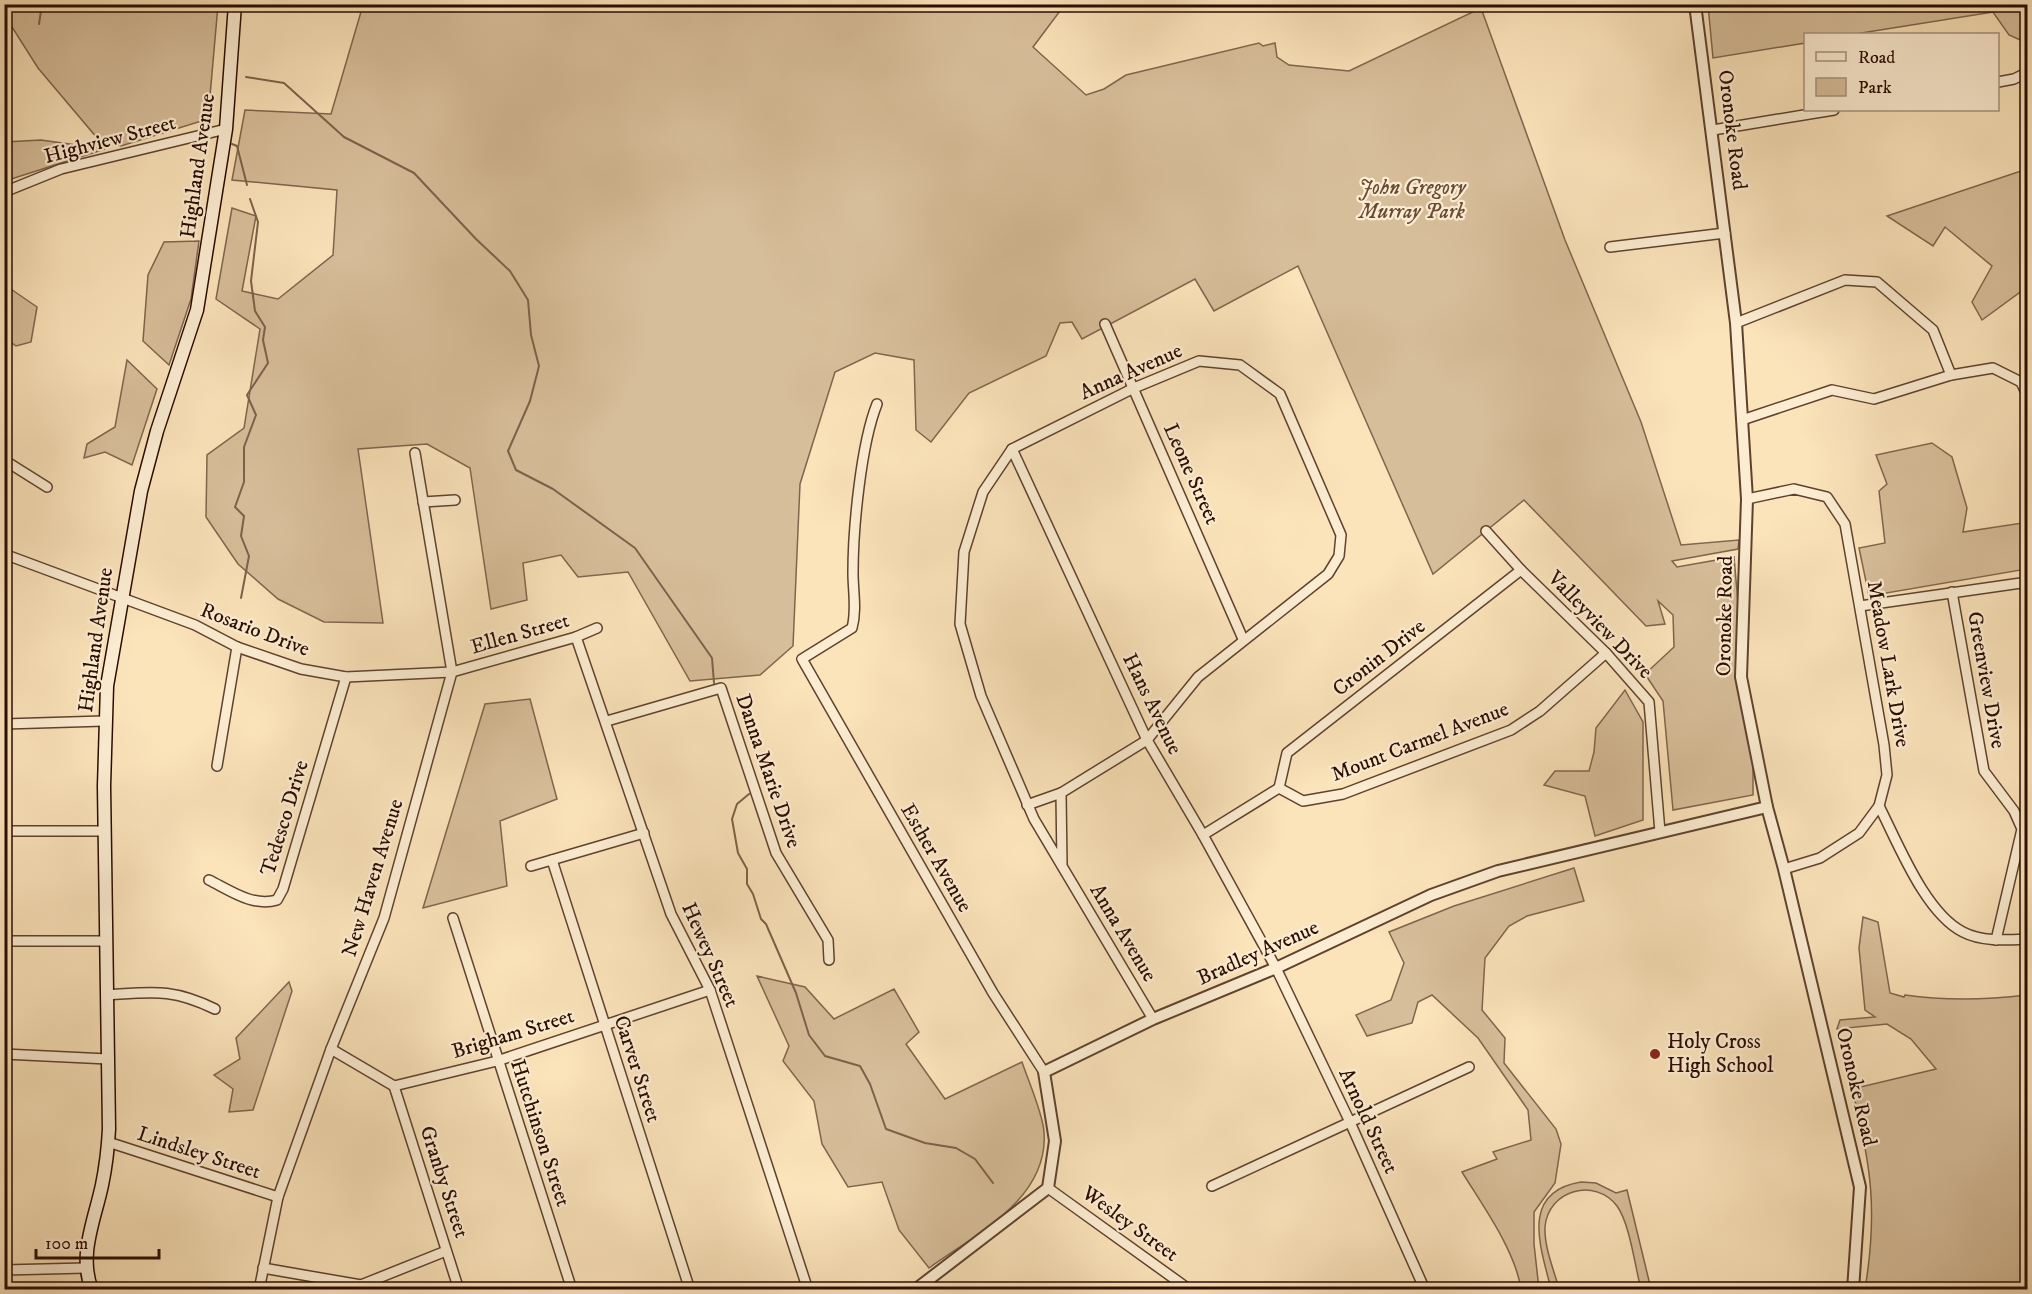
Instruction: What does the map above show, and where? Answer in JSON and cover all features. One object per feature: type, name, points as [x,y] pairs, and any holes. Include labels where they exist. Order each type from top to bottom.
[{"type":"main road","name":"Highland Avenue","points":[[92,1290],[86,1268],[88,1240],[102,1187],[108,1142],[104,721],[121,598],[135,520],[150,455],[197,310],[226,129],[235,4]]},
{"type":"street","name":"Oronoke Road","points":[[1695,4],[1736,323],[1747,499],[1741,677],[1767,807],[1784,868],[1860,1187],[1853,1290]]},
{"type":"street","points":[[1999,82],[2014,79],[2028,72]]},
{"type":"street","points":[[1713,130],[1828,111]]},
{"type":"street","name":"Highview Street","points":[[4,192],[61,169],[226,129]]},
{"type":"street","points":[[1610,247],[1725,233]]},
{"type":"street","points":[[1736,323],[1845,280],[1877,282],[1933,330],[1952,375]]},
{"type":"street","name":"Leone Street","points":[[1105,324],[1243,639]]},
{"type":"street","name":"Anna Avenue","points":[[1027,805],[1061,793],[1147,740],[1198,677],[1243,639],[1328,574],[1339,556],[1341,535],[1280,394],[1240,365],[1198,362],[1134,388],[1012,448],[984,492],[964,552],[960,624],[981,696],[1027,805],[1154,1019]]},
{"type":"street","points":[[1742,420],[1832,390],[1874,399],[1952,375],[1993,368],[2021,382],[2028,397]]},
{"type":"street","points":[[2021,382],[2028,372]]},
{"type":"street","name":"Esther Avenue","points":[[878,404],[867,436],[853,572],[854,616],[850,631],[802,659],[993,993],[1044,1072]]},
{"type":"street","name":"Hans Avenue","points":[[1012,448],[1147,740],[1203,835],[1276,968]]},
{"type":"street","name":"New Haven Avenue","points":[[259,1290],[278,1197],[331,1049],[384,918],[452,672],[415,453]]},
{"type":"street","points":[[4,460],[47,487]]},
{"type":"street","name":"Meadow Lark Drive","points":[[1747,499],[1794,489],[1827,497],[1845,524],[1887,775],[1879,806],[1859,833],[1820,858],[1784,868]]},
{"type":"street","points":[[423,502],[455,500]]},
{"type":"street","name":"Valleyview Drive","points":[[1486,531],[1521,570],[1606,653],[1649,702],[1660,832]]},
{"type":"street","name":"Rosario Drive","points":[[4,554],[195,625],[237,647],[301,669],[346,677],[452,672]]},
{"type":"street","name":"Cronin Drive","points":[[1279,788],[1287,753],[1521,570]]},
{"type":"street","points":[[1860,606],[2028,582]]},
{"type":"street","name":"Greenview Drive","points":[[1952,592],[1984,771],[2025,829],[1996,940]]},
{"type":"street","name":"Ellen Street","points":[[452,672],[576,637],[597,628]]},
{"type":"street","name":"Hewey Street","points":[[576,637],[607,721],[671,914],[710,990],[808,1290]]},
{"type":"street","points":[[217,766],[237,647]]},
{"type":"street","name":"Mount Carmel Avenue","points":[[1279,788],[1303,801],[1343,794],[1511,730],[1540,711],[1606,653]]},
{"type":"street","name":"Tedesco Drive","points":[[209,880],[254,902],[265,903],[277,900],[283,889],[346,677]]},
{"type":"street","name":"Danna Marie Drive","points":[[607,721],[721,688],[776,853],[828,940],[830,960]]},
{"type":"street","points":[[4,724],[104,721]]},
{"type":"street","points":[[1203,835],[1279,788]]},
{"type":"street","points":[[1061,793],[1062,866]]},
{"type":"street","points":[[1879,806],[1930,904],[1963,932],[1996,940],[2028,939]]},
{"type":"street","name":"Bradley Avenue","points":[[1044,1072],[1154,1019],[1276,968],[1431,895],[1498,871],[1767,807]]},
{"type":"street","points":[[4,831],[105,831]]},
{"type":"street","points":[[531,866],[644,833]]},
{"type":"street","name":"Carver Street","points":[[552,860],[690,1290]]},
{"type":"street","name":"Hutchinson Street","points":[[453,918],[572,1290]]},
{"type":"street","points":[[4,941],[106,941]]},
{"type":"street","name":"Arnold Street","points":[[1276,968],[1349,1120],[1425,1290]]},
{"type":"street","name":"Brigham Street","points":[[394,1086],[497,1061],[710,990]]},
{"type":"street","points":[[107,994],[187,995],[215,1009]]},
{"type":"street","points":[[331,1049],[394,1086]]},
{"type":"street","points":[[4,1054],[108,1059]]},
{"type":"street","points":[[1212,1186],[1349,1120],[1468,1067]]},
{"type":"street","points":[[915,1290],[1048,1188],[1055,1141],[1044,1072]]},
{"type":"street","name":"Granby Street","points":[[394,1086],[459,1290]]},
{"type":"street","name":"Lindsley Street","points":[[108,1142],[278,1197]]},
{"type":"street","name":"Wesley Street","points":[[1048,1188],[1190,1290]]},
{"type":"street","points":[[263,1269],[362,1287],[446,1251]]},
{"type":"street","points":[[4,1270],[86,1268]]},
{"type":"green space","points":[[5,4],[218,5],[208,119],[121,146],[98,139],[38,68],[5,16]]},
{"type":"green space","name":"John Gregory Murray Park","points":[[363,5],[1060,5],[1060,11],[1033,47],[1086,95],[1104,89],[1126,75],[1259,43],[1263,46],[1275,43],[1277,57],[1289,65],[1349,71],[1481,8],[1565,240],[1641,422],[1681,545],[1739,540],[1738,549],[1672,561],[1677,567],[1734,557],[1738,603],[1736,669],[1753,765],[1753,795],[1673,810],[1663,701],[1645,674],[1674,647],[1673,615],[1658,601],[1665,624],[1646,626],[1524,500],[1433,574],[1298,266],[1214,311],[1195,279],[1082,339],[1072,322],[1060,323],[1046,356],[969,393],[931,442],[916,430],[914,360],[875,353],[835,372],[800,484],[793,646],[760,675],[690,681],[628,572],[578,577],[561,555],[523,563],[527,600],[491,609],[470,468],[427,444],[358,449],[383,623],[324,622],[278,599],[238,564],[206,517],[207,455],[244,428],[260,329],[216,299],[232,208],[256,216],[242,291],[278,299],[333,255],[337,190],[232,180],[245,110],[331,114]]},
{"type":"green space","points":[[1708,5],[2010,5],[2027,15],[2027,43],[2009,35],[1993,12],[1861,33],[1804,33],[1804,43],[1713,58]]},
{"type":"green space","points":[[2027,135],[2027,169],[2023,137]]},
{"type":"green space","points":[[41,140],[105,149],[5,181],[5,142]]},
{"type":"green space","points":[[2027,169],[2027,287],[1982,320],[1972,302],[1992,266],[1945,227],[1933,246],[1887,216]]},
{"type":"green space","points":[[199,241],[191,299],[169,365],[143,341],[148,275],[164,242]]},
{"type":"green space","points":[[5,285],[37,307],[31,342],[16,346],[5,338]]},
{"type":"green space","points":[[127,360],[157,389],[132,465],[105,452],[84,458],[87,444],[115,427]]},
{"type":"green space","points":[[1932,443],[1952,457],[1967,508],[1963,532],[2022,523],[2027,569],[1869,596],[1859,548],[1885,543],[1879,491],[1887,484],[1876,455]]},
{"type":"green space","points":[[1625,690],[1643,722],[1643,820],[1595,836],[1585,796],[1544,785],[1555,771],[1589,771],[1594,752],[1596,728]]},
{"type":"green space","points":[[530,699],[557,799],[500,821],[507,886],[423,908],[485,704]]},
{"type":"green space","points":[[1574,868],[1584,901],[1527,916],[1509,926],[1485,958],[1482,1010],[1505,1038],[1504,1063],[1556,1129],[1561,1144],[1555,1183],[1534,1212],[1534,1244],[1539,1289],[1521,1289],[1518,1274],[1505,1244],[1462,1172],[1497,1159],[1493,1152],[1531,1140],[1528,1110],[1478,1038],[1432,995],[1418,1002],[1412,1023],[1367,1036],[1356,1015],[1391,1000],[1404,963],[1389,932],[1454,906]]},
{"type":"green space","points":[[1863,917],[1878,922],[1890,993],[1904,997],[1905,995],[1951,999],[2027,995],[2027,1289],[1865,1289],[1872,1211],[1868,1165],[1852,1089],[1936,1069],[1911,1039],[1887,1024],[1837,1029],[1840,1020],[1875,1017],[1865,1010],[1859,948]]},
{"type":"green space","points":[[757,976],[805,987],[834,1019],[894,989],[919,1032],[906,1044],[945,1099],[1022,1062],[1044,1132],[1042,1156],[1035,1177],[1022,1196],[987,1228],[929,1268],[899,1230],[882,1182],[848,1187],[822,1144],[814,1101],[783,1061],[789,1046]]},
{"type":"green space","points":[[289,982],[292,991],[253,1110],[229,1112],[233,1089],[214,1075],[240,1059],[236,1038]]},
{"type":"green space","points":[[1581,1182],[1596,1183],[1616,1193],[1627,1190],[1651,1289],[1641,1289],[1629,1234],[1617,1206],[1608,1197],[1585,1190],[1563,1196],[1548,1214],[1545,1227],[1546,1242],[1559,1289],[1551,1289],[1540,1240],[1539,1224],[1542,1209],[1549,1197],[1562,1188]]},
{"type":"waterway","points":[[39,24],[42,4]]},
{"type":"waterway","points":[[246,77],[284,83],[344,137],[414,173],[476,239],[510,271],[528,300],[531,335],[539,366],[530,401],[508,451],[516,470],[553,489],[635,548],[712,658],[714,683]]},
{"type":"waterway","points":[[232,144],[237,146],[247,185]]},
{"type":"waterway","points":[[241,598],[249,556],[241,536],[244,516],[235,507],[244,482],[244,447],[256,415],[247,395],[268,363],[263,340],[265,327],[255,311],[251,281],[258,222],[250,199]]},
{"type":"waterway","points":[[749,794],[737,804],[732,819],[738,853],[747,869],[747,884],[753,894],[761,919],[766,924],[796,993],[809,1035],[825,1056],[860,1066],[870,1084],[886,1129],[925,1143],[956,1148],[975,1159],[993,1183]]},
{"type":"place","name":"Holy Cross High School","points":[[1655,1054]]}]
